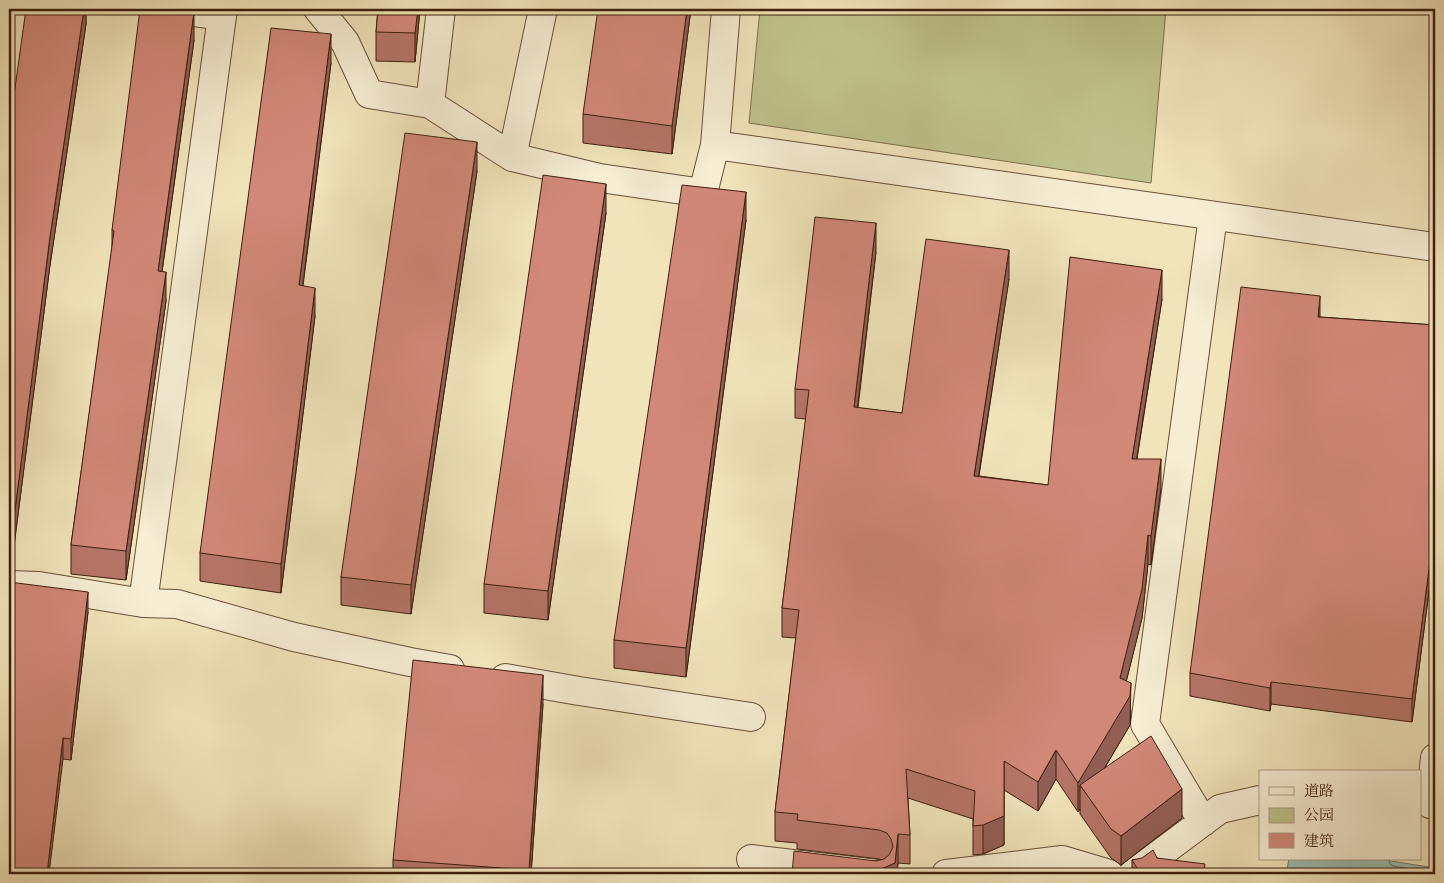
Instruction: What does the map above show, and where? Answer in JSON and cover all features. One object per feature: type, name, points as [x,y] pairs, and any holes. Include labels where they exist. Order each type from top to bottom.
[{"type":"street","points":[[143,603],[222,12],[171,9]]},
{"type":"street","points":[[318,9],[345,42],[369,94],[430,104],[512,157],[600,178],[703,193],[715,145],[726,9]]},
{"type":"street","points":[[430,104],[441,9]]},
{"type":"street","points":[[512,157],[543,9]]},
{"type":"street","points":[[715,145],[1435,247]]},
{"type":"street","points":[[1204,822],[1145,724],[1213,216]]},
{"type":"street","points":[[9,584],[40,586],[143,603],[177,604],[294,636],[410,662],[579,691],[751,717]]},
{"type":"street","points":[[1428,804],[1435,758]]},
{"type":"street","points":[[1133,874],[1220,810],[1259,800]]},
{"type":"street","points":[[751,859],[877,874]]},
{"type":"street","points":[[946,874],[1062,860],[1109,874]]},
{"type":"green space","points":[[760,9],[1166,9],[1151,183],[749,123]]},
{"type":"water","points":[[1289,860],[1385,860],[1435,868],[1435,874],[1286,874]]},
{"type":"building","points":[[26,9],[84,9],[50,237],[11,541],[9,541],[9,131]]},
{"type":"building","points":[[140,9],[173,9],[194,12],[158,271],[166,272],[126,551],[71,545],[114,231],[112,230]]},
{"type":"building","points":[[378,9],[418,9],[415,33],[376,32]]},
{"type":"building","points":[[598,9],[687,9],[672,126],[583,114]]},
{"type":"building","points":[[271,28],[331,34],[299,285],[315,288],[281,564],[200,553]]},
{"type":"building","points":[[405,133],[477,142],[411,585],[341,577]]},
{"type":"building","points":[[543,175],[606,184],[548,591],[484,584]]},
{"type":"building","points":[[682,185],[746,192],[686,648],[614,640]]},
{"type":"building","points":[[815,217],[876,223],[854,407],[902,413],[926,239],[1009,250],[974,476],[1048,485],[1070,257],[1162,270],[1132,459],[1161,459],[1151,536],[1148,535],[1142,589],[1120,678],[1131,683],[1130,696],[1078,783],[1056,750],[1038,782],[1004,761],[1004,816],[983,825],[973,826],[975,791],[906,769],[910,835],[898,834],[895,863],[874,872],[894,874],[792,874],[794,851],[876,861],[884,859],[889,855],[893,847],[891,839],[887,833],[879,830],[797,820],[798,814],[775,812],[799,610],[782,608],[809,390],[795,389]]},
{"type":"building","points":[[1241,287],[1320,296],[1318,317],[1435,325],[1435,523],[1412,699],[1271,682],[1270,688],[1190,673]]},
{"type":"building","points":[[9,582],[88,592],[71,739],[63,738],[47,874],[9,874]]},
{"type":"building","points":[[413,660],[543,675],[529,870],[393,860]]},
{"type":"building","points":[[1151,736],[1182,789],[1121,836],[1111,829],[1080,785]]},
{"type":"building","points":[[1153,850],[1157,858],[1205,864],[1204,874],[1141,874],[1132,860],[1142,858]]},
{"type":"building","points":[[1060,871],[1082,874],[1059,874]]}]
